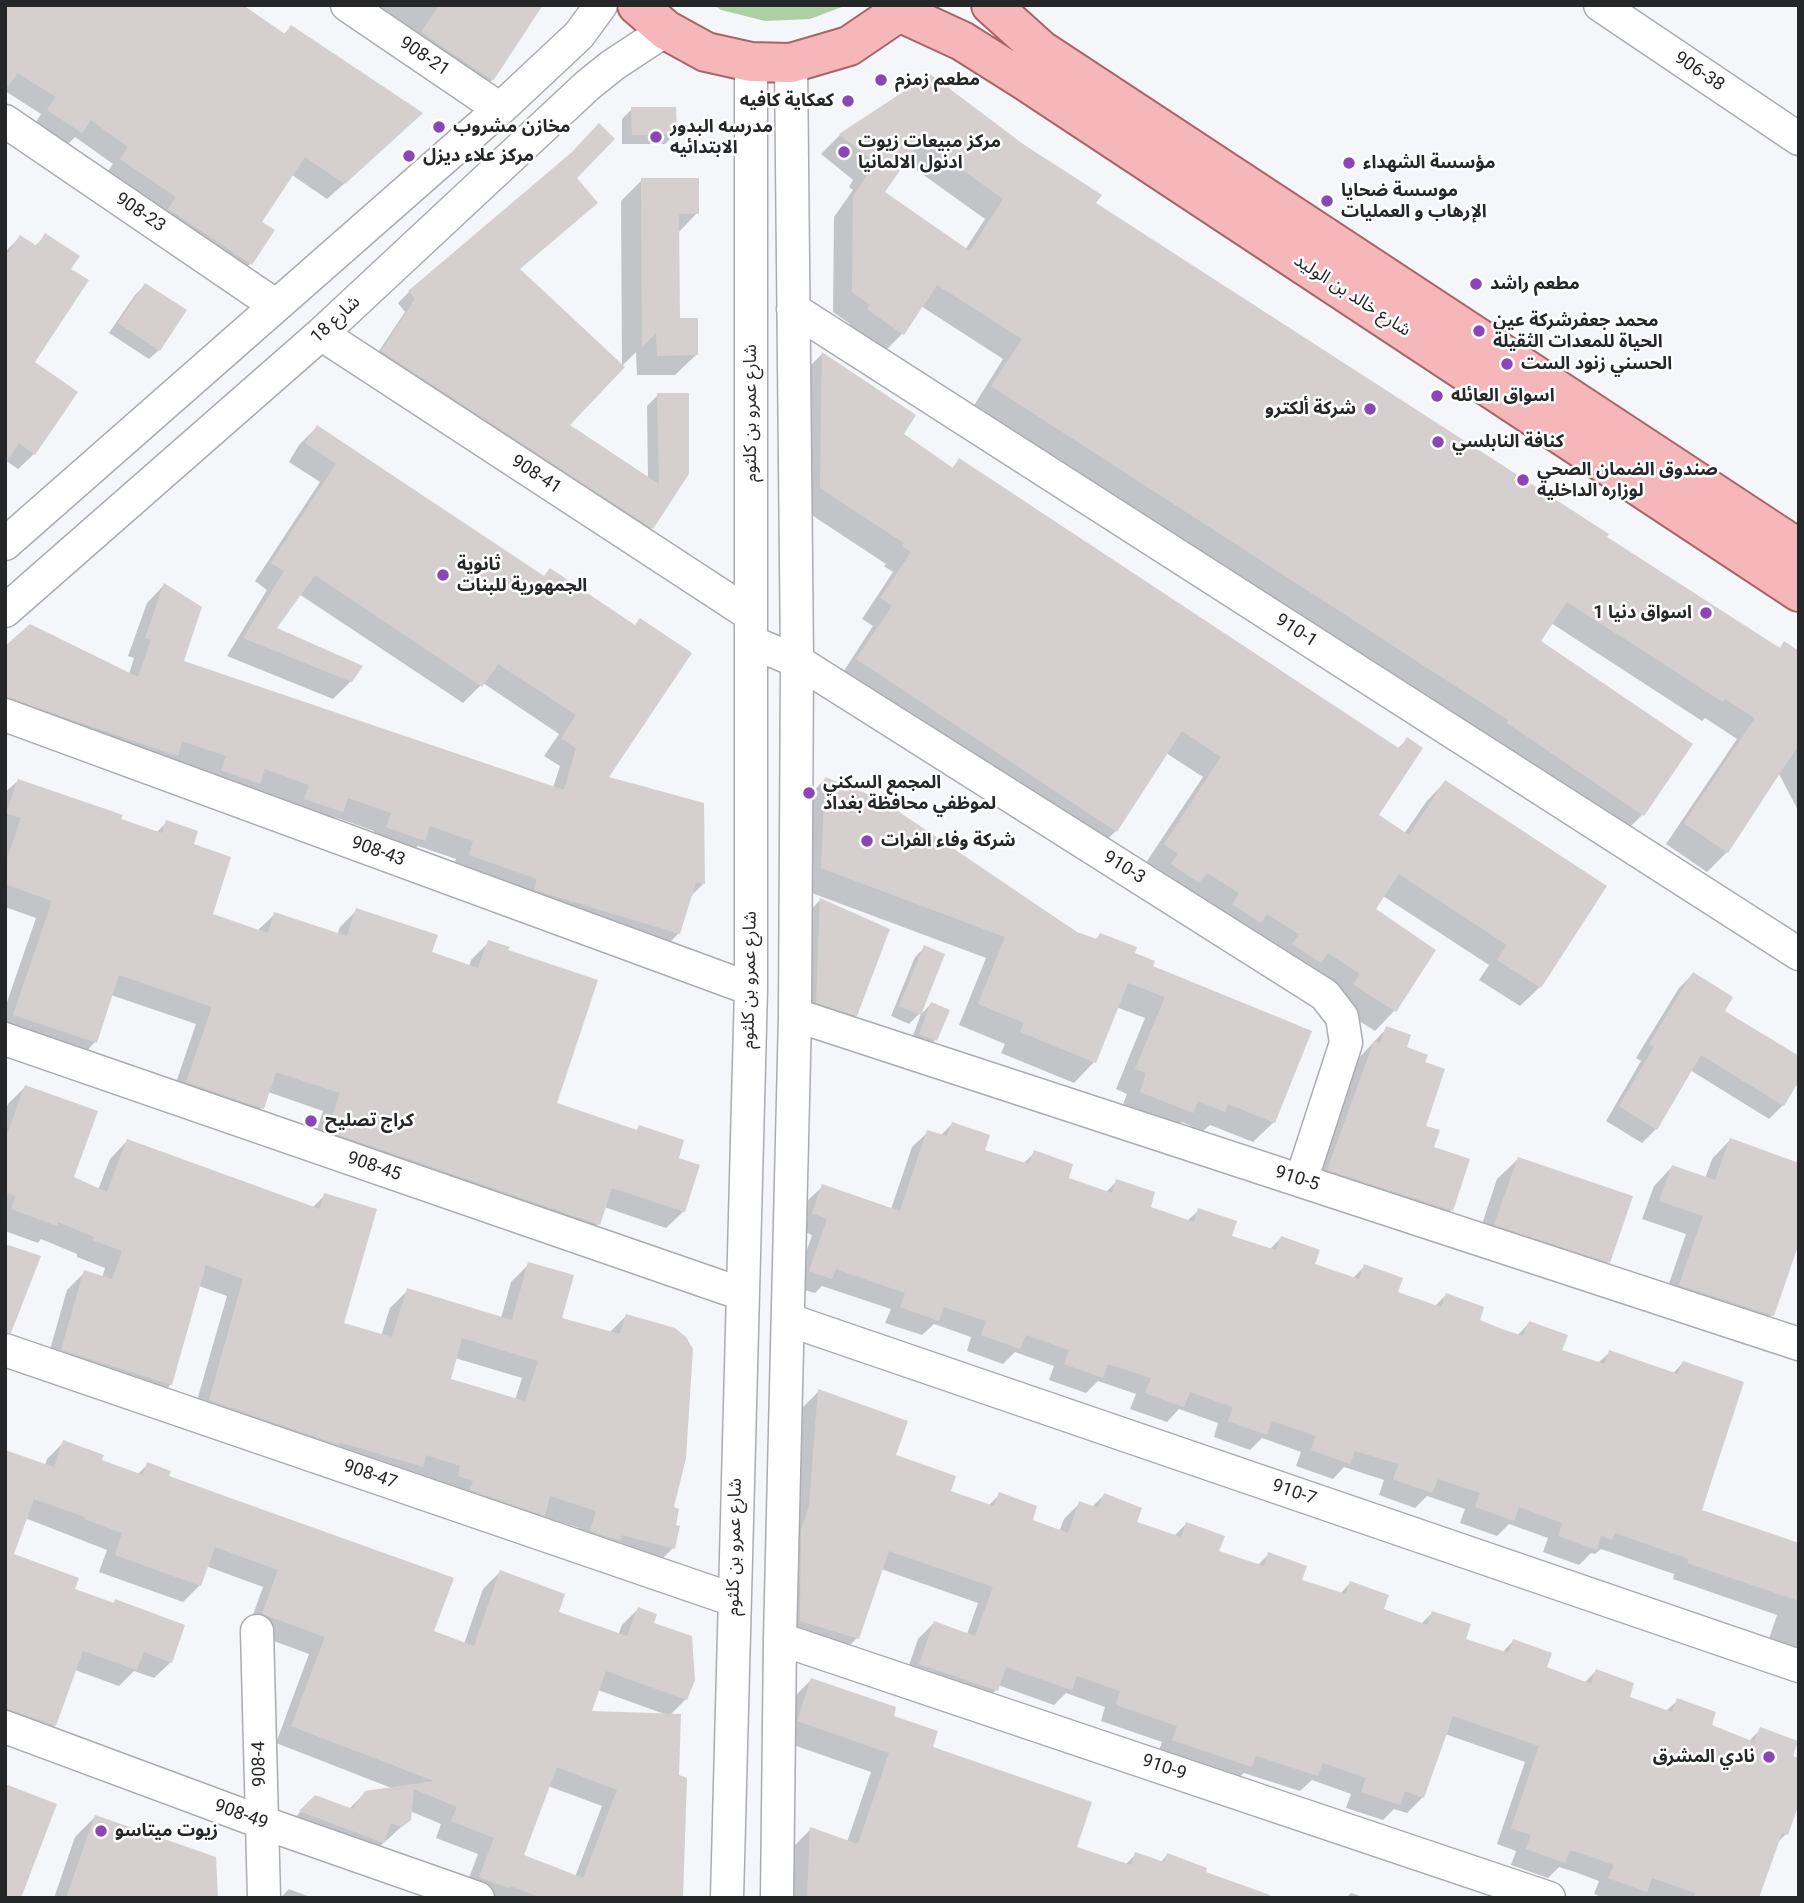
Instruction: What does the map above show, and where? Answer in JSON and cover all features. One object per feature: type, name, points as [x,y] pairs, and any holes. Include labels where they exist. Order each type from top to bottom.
[{"type":"main road","points":[[637,5],[666,30],[706,52],[751,62],[790,62],[849,46],[902,9]]},
{"type":"main road","name":"شارع خالد بن الوليد","points":[[991,5],[1041,50],[1799,549]]},
{"type":"main road","name":"شارع خالد بن الوليد","points":[[902,9],[962,41],[1024,80],[1799,592]]},
{"type":"street","name":"908-21","points":[[347,5],[500,109]]},
{"type":"street","points":[[68,555],[17,525],[500,109],[579,35],[601,5]]},
{"type":"street","name":"906-38","points":[[1600,5],[1799,139]]},
{"type":"street","name":"شارع 18","points":[[5,611],[321,334],[588,85],[666,30]]},
{"type":"street","name":"شارع عمرو بن كلثوم","points":[[727,1898],[751,989],[751,62]]},
{"type":"street","points":[[777,1898],[780,1639],[795,1015],[797,661],[790,62]]},
{"type":"street","name":"908-23","points":[[5,121],[275,305]]},
{"type":"street","name":"910-1","points":[[793,309],[1799,954]]},
{"type":"street","name":"908-41","points":[[321,334],[751,628]]},
{"type":"street","name":"910-3","points":[[751,628],[797,661],[1325,995],[1342,1017],[1346,1042],[1301,1181]]},
{"type":"street","name":"908-43","points":[[5,715],[751,989]]},
{"type":"street","name":"910-5","points":[[795,1015],[1799,1344]]},
{"type":"street","name":"908-45","points":[[5,1039],[742,1294]]},
{"type":"street","name":"910-7","points":[[789,1320],[1799,1666]]},
{"type":"street","name":"908-47","points":[[5,1350],[734,1600]]},
{"type":"street","name":"908-4","points":[[257,1631],[264,1898]]},
{"type":"street","name":"910-9","points":[[780,1639],[1549,1898]]},
{"type":"street","name":"908-49","points":[[5,1727],[261,1822],[478,1898]]},
{"type":"green space","points":[[714,5],[847,5],[810,19],[765,21],[721,10]]},
{"type":"building","points":[[5,5],[243,5],[285,34],[291,25],[423,113],[345,184],[305,157],[262,222],[275,230],[252,265],[168,209],[176,197],[120,159],[128,147],[91,120],[82,133],[47,110],[56,97],[18,73],[5,90]]},
{"type":"building","points":[[439,5],[543,5],[493,81],[421,32]]},
{"type":"building","points":[[930,74],[1023,144],[1102,195],[1096,203],[1609,534],[1607,537],[1780,648],[1784,641],[1799,651],[1799,744],[1728,853],[1684,823],[1755,718],[1725,699],[1723,702],[1567,602],[1541,641],[1693,744],[1644,816],[1507,723],[1508,720],[991,386],[1022,339],[937,285],[904,335],[868,310],[869,304],[852,292],[853,196],[871,169],[867,167],[871,160],[839,134]],"holes":[[[921,140],[1003,199],[970,251],[885,192]]]},
{"type":"building","points":[[631,107],[676,107],[677,134],[632,135]]},
{"type":"building","points":[[599,123],[615,139],[577,178],[598,203],[520,269],[625,367],[570,425],[659,484],[657,393],[689,393],[689,474],[653,529],[381,351],[415,299],[408,291],[572,152]]},
{"type":"building","points":[[641,178],[699,178],[699,214],[679,214],[680,318],[698,318],[698,355],[657,356],[656,333],[642,348]]},
{"type":"building","points":[[45,233],[80,256],[71,269],[89,280],[35,362],[78,392],[35,455],[19,443],[5,464],[5,257],[20,235],[37,246]]},
{"type":"building","points":[[145,283],[187,310],[160,351],[118,323]]},
{"type":"building","points":[[822,352],[916,415],[904,434],[953,468],[959,458],[1400,749],[1407,737],[1423,748],[1379,815],[1409,835],[1445,780],[1607,886],[1541,988],[1497,960],[1507,945],[1399,874],[1376,909],[1436,950],[1396,1012],[1353,984],[1360,974],[1328,953],[1321,963],[1292,944],[1299,934],[1267,914],[1261,923],[1232,904],[1239,893],[1207,873],[1199,883],[1171,864],[1178,854],[1164,844],[1221,757],[1182,731],[1117,832],[856,659],[892,606],[880,598],[911,552],[902,546],[904,543],[820,488]]},
{"type":"building","points":[[317,425],[544,576],[550,568],[635,625],[640,618],[692,653],[609,777],[704,803],[705,884],[696,882],[680,934],[534,890],[537,879],[469,855],[473,841],[430,826],[425,841],[386,827],[391,813],[348,798],[343,812],[304,799],[309,785],[265,769],[260,784],[221,770],[226,756],[182,741],[178,756],[5,697],[5,646],[30,624],[138,677],[151,640],[145,638],[164,583],[202,607],[184,661],[564,790],[576,748],[561,738],[576,715],[498,664],[482,687],[315,575],[277,628],[363,666],[352,682],[243,638],[284,571],[271,563],[336,464],[305,443]]},
{"type":"building","points":[[825,777],[880,799],[1077,932],[1097,939],[1100,933],[1137,947],[1135,953],[1155,961],[1153,966],[1312,1031],[1275,1123],[1228,1104],[1225,1112],[1198,1101],[1193,1113],[1140,1092],[1146,1073],[1135,1069],[1165,997],[1128,983],[1096,1063],[1020,1032],[1024,1023],[978,1004],[1005,937],[821,868]]},
{"type":"building","points":[[18,779],[123,815],[121,819],[162,833],[166,820],[198,831],[194,844],[231,857],[213,914],[268,933],[274,912],[347,936],[356,908],[438,935],[432,952],[478,968],[488,940],[510,947],[508,950],[598,980],[557,1103],[637,1130],[639,1125],[684,1140],[679,1158],[700,1165],[685,1212],[612,1188],[600,1225],[327,1131],[340,1093],[276,1072],[264,1109],[186,1082],[212,1007],[119,975],[97,1043],[13,1015],[52,901],[5,884],[5,864],[21,818],[6,813]]},
{"type":"building","points":[[820,898],[890,929],[857,1016],[816,1003]]},
{"type":"building","points":[[924,945],[945,954],[921,1015],[899,1006]]},
{"type":"building","points":[[1693,972],[1733,997],[1725,1011],[1799,1056],[1799,1081],[1784,1106],[1701,1055],[1657,1130],[1619,1106],[1654,1047],[1649,1044]]},
{"type":"building","points":[[931,1002],[950,1010],[937,1041],[919,1034]]},
{"type":"building","points":[[1386,1026],[1411,1035],[1407,1047],[1428,1055],[1425,1062],[1445,1069],[1426,1126],[1440,1130],[1434,1147],[1470,1159],[1453,1211],[1327,1170],[1374,1041],[1380,1043]]},
{"type":"building","points":[[25,1085],[98,1111],[74,1177],[107,1192],[127,1139],[320,1209],[324,1193],[377,1209],[344,1323],[392,1337],[407,1288],[512,1320],[528,1262],[574,1275],[562,1318],[620,1334],[626,1314],[675,1328],[686,1337],[693,1349],[686,1458],[674,1507],[679,1509],[676,1525],[680,1526],[675,1549],[622,1535],[621,1541],[590,1531],[596,1511],[550,1496],[545,1516],[470,1490],[473,1481],[458,1476],[460,1466],[426,1455],[423,1467],[339,1442],[339,1445],[209,1400],[243,1279],[206,1265],[172,1385],[61,1350],[84,1270],[112,1279],[122,1251],[58,1222],[57,1226],[11,1209],[16,1196],[5,1192],[5,1140]],"holes":[[[462,1338],[538,1361],[525,1401],[451,1379]]]},
{"type":"building","points":[[952,1122],[990,1135],[985,1150],[1029,1164],[1034,1150],[1073,1164],[1069,1178],[1112,1193],[1116,1179],[1155,1192],[1151,1207],[1194,1222],[1198,1208],[1237,1221],[1232,1236],[1276,1250],[1281,1236],[1320,1250],[1315,1264],[1359,1279],[1364,1264],[1403,1278],[1398,1292],[1441,1307],[1446,1293],[1484,1307],[1480,1320],[1502,1329],[1523,1336],[1529,1321],[1568,1335],[1562,1350],[1605,1364],[1609,1350],[1678,1374],[1683,1361],[1744,1382],[1702,1510],[1799,1543],[1799,1601],[1687,1563],[1689,1559],[1615,1533],[1612,1540],[1601,1536],[1597,1550],[1558,1536],[1562,1523],[1519,1507],[1514,1521],[1475,1507],[1480,1493],[1438,1479],[1432,1493],[1393,1479],[1399,1464],[1355,1451],[1350,1464],[1311,1450],[1316,1436],[1272,1421],[1267,1435],[1228,1421],[1233,1407],[1190,1392],[1184,1407],[1145,1393],[1151,1378],[1108,1364],[1103,1378],[1064,1364],[1069,1350],[1026,1335],[1020,1349],[981,1335],[986,1321],[944,1307],[939,1321],[900,1307],[905,1293],[836,1269],[832,1279],[809,1271],[827,1219],[812,1213],[822,1184],[900,1211],[927,1130],[947,1136]]},
{"type":"building","points":[[1730,1138],[1799,1163],[1799,1243],[1774,1316],[1679,1285],[1703,1216],[1659,1201],[1672,1165],[1715,1180]]},
{"type":"building","points":[[1518,1157],[1633,1196],[1610,1263],[1494,1225]]},
{"type":"building","points":[[5,1244],[41,1256],[11,1333],[5,1332]]},
{"type":"building","points":[[818,1389],[908,1421],[896,1455],[956,1476],[951,1491],[994,1506],[999,1492],[1037,1506],[1033,1520],[1068,1533],[1079,1501],[1098,1508],[1104,1493],[1142,1508],[1137,1522],[1181,1537],[1186,1522],[1225,1536],[1219,1551],[1264,1566],[1268,1552],[1307,1566],[1302,1580],[1346,1594],[1350,1581],[1389,1595],[1384,1609],[1427,1625],[1432,1611],[1471,1624],[1466,1639],[1509,1653],[1513,1639],[1552,1653],[1547,1667],[1591,1684],[1596,1669],[1634,1683],[1630,1697],[1672,1712],[1677,1698],[1716,1712],[1712,1725],[1754,1742],[1760,1727],[1798,1741],[1793,1756],[1799,1758],[1799,1804],[1788,1835],[1782,1833],[1759,1898],[1694,1898],[1695,1893],[1652,1878],[1647,1892],[1608,1878],[1614,1865],[1592,1857],[1570,1850],[1565,1863],[1526,1849],[1531,1835],[1511,1828],[1539,1746],[1453,1716],[1424,1798],[1405,1791],[1400,1805],[1361,1792],[1366,1778],[1323,1763],[1318,1776],[1256,1756],[1252,1767],[1172,1740],[1177,1726],[1116,1705],[1120,1691],[1077,1676],[1072,1690],[1006,1667],[998,1691],[919,1664],[934,1621],[975,1636],[993,1587],[889,1551],[859,1639],[800,1621],[801,1530],[809,1506]]},
{"type":"building","points":[[63,1440],[104,1455],[102,1460],[143,1475],[147,1462],[171,1471],[169,1476],[454,1578],[434,1631],[474,1646],[500,1570],[565,1594],[559,1612],[627,1636],[638,1607],[657,1614],[654,1623],[692,1636],[695,1680],[687,1700],[606,1671],[592,1711],[681,1714],[679,1775],[687,1778],[683,1898],[542,1898],[479,1877],[494,1838],[451,1821],[457,1807],[414,1789],[411,1820],[402,1827],[391,1823],[384,1843],[299,1811],[315,1795],[353,1809],[365,1791],[434,1781],[291,1726],[325,1637],[262,1614],[278,1570],[215,1547],[201,1586],[115,1555],[122,1533],[34,1499],[14,1554],[79,1578],[75,1589],[114,1603],[115,1599],[185,1625],[172,1663],[144,1652],[137,1670],[83,1651],[56,1726],[5,1708],[5,1450],[54,1467]],"holes":[[[557,1767],[617,1790],[583,1878],[524,1855]]]},
{"type":"building","points":[[811,1678],[896,1707],[894,1716],[938,1731],[933,1747],[1092,1802],[1077,1847],[1131,1865],[1135,1852],[1164,1862],[1167,1853],[1207,1868],[1206,1872],[1270,1895],[1269,1898],[807,1898],[810,1827],[858,1844],[889,1753],[797,1721]]},
{"type":"building","points":[[5,1784],[57,1804],[21,1898],[5,1898]]},
{"type":"building","points":[[95,1815],[216,1857],[218,1898],[66,1898]]},
{"type":"place","name":"مطعم زمزم","points":[[881,80]]},
{"type":"place","name":"كعكاية كافيه","points":[[848,101]]},
{"type":"place","name":"مخازن مشروب","points":[[439,127]]},
{"type":"place","name":"مدرسه البدور الابتدائيه","points":[[656,137]]},
{"type":"place","name":"مركز مبيعات زيوت ادنول الالمانيا","points":[[844,152]]},
{"type":"place","name":"مركز علاء ديزل","points":[[409,156]]},
{"type":"place","name":"مؤسسة الشهداء","points":[[1349,163]]},
{"type":"place","name":"موسسة ضحايا الإرهاب و العمليات","points":[[1327,201]]},
{"type":"place","name":"مطعم راشد","points":[[1476,284]]},
{"type":"place","name":"محمد جعفرشركة عين الحياة للمعدات الثقيلة","points":[[1479,331]]},
{"type":"place","name":"الحسني زنود الست","points":[[1507,364]]},
{"type":"place","name":"اسواق العائله","points":[[1437,396]]},
{"type":"place","name":"شركة ألكترو","points":[[1370,409]]},
{"type":"place","name":"كنافة النابلسي","points":[[1438,442]]},
{"type":"place","name":"صندوق الضمان الصحي لوزاره الداخليه","points":[[1523,480]]},
{"type":"place","name":"ثانوية الجمهورية للبنات","points":[[443,575]]},
{"type":"place","name":"اسواق دنيا 1","points":[[1706,613]]},
{"type":"place","name":"المجمع السكني لموظفي محافظة بغداد","points":[[809,793]]},
{"type":"place","name":"شركة وفاء الفرات","points":[[867,841]]},
{"type":"place","name":"كراج تصليح","points":[[311,1121]]},
{"type":"place","name":"نادي المشرق","points":[[1769,1757]]},
{"type":"place","name":"زيوت ميتاسو","points":[[101,1831]]}]
